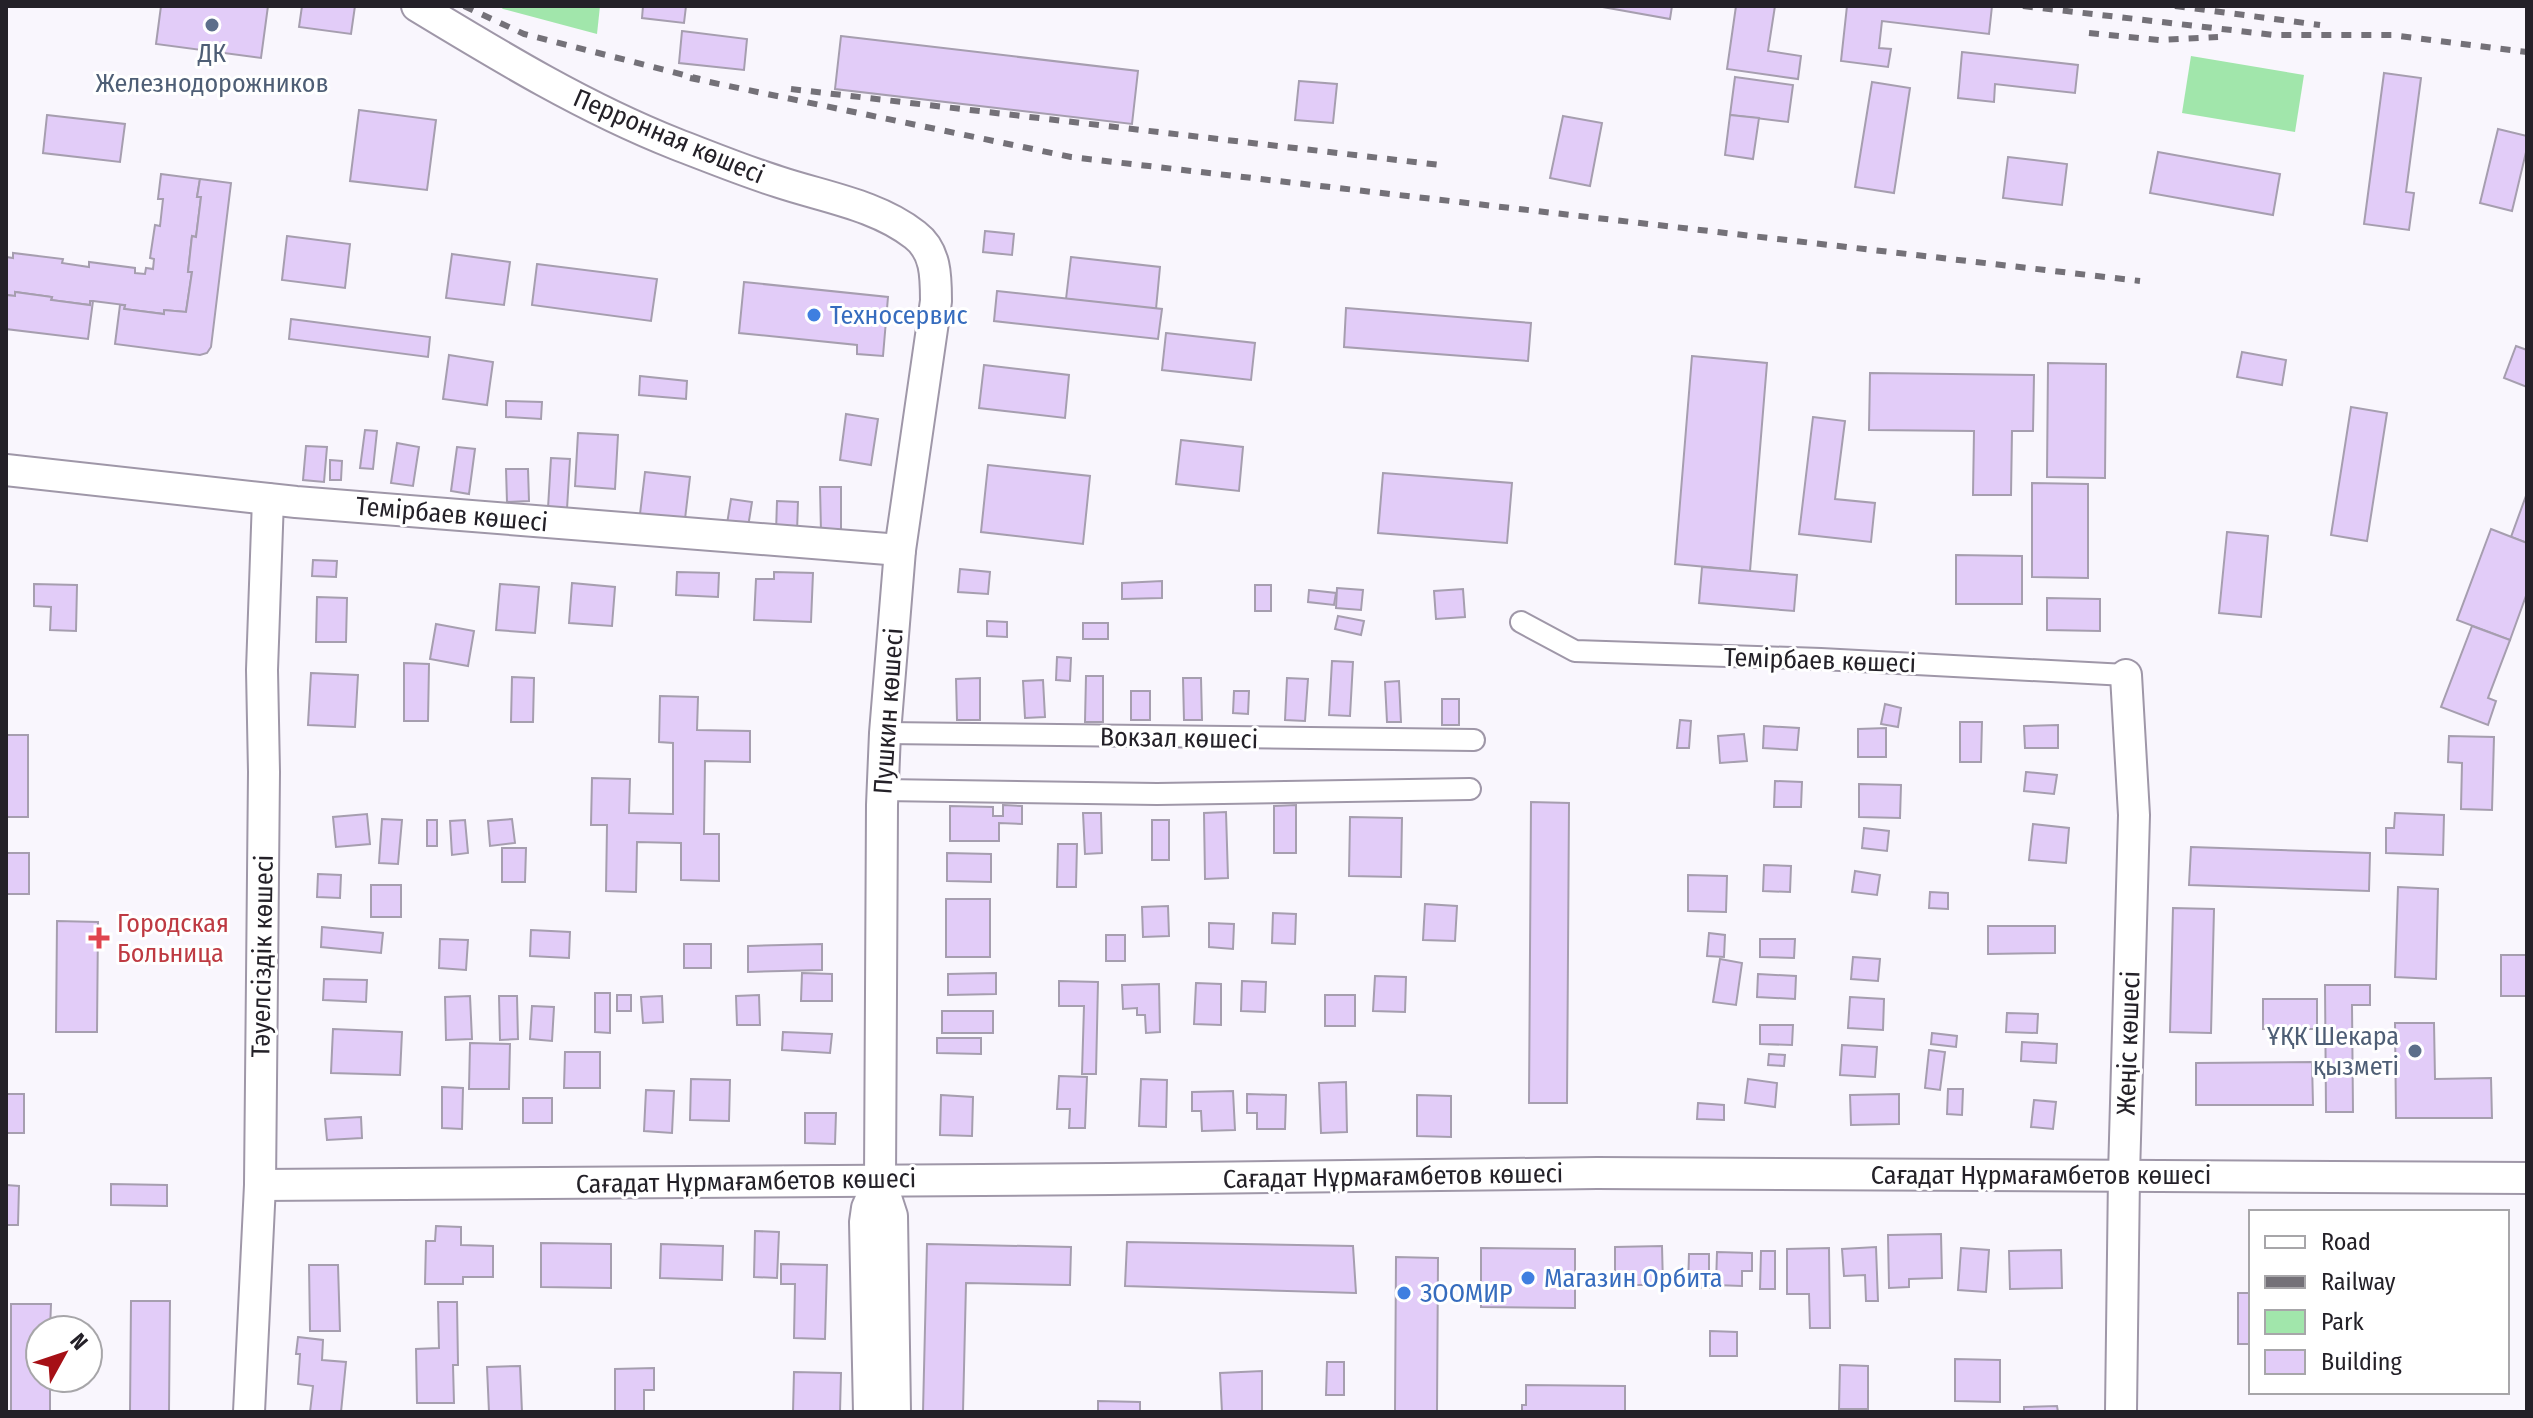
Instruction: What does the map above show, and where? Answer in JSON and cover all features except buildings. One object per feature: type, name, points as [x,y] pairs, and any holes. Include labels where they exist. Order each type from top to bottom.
[{"type":"street","name":"Перронная көшесі","points":[[417,6],[525,72],[588,104],[686,147],[778,182],[858,206],[898,223],[928,247]]},
{"type":"street","name":"Пушкин көшесі","points":[[880,1179],[885,733],[900,550],[936,301],[936,274],[928,247]]},
{"type":"street","name":"Темірбаев көшесі","points":[[6,470],[268,499],[900,550]]},
{"type":"street","name":"Тәуелсіздік көшесі","points":[[249,1412],[260,1185],[262,670],[268,499]]},
{"type":"street","name":"Темірбаев көшесі","points":[[1521,622],[1575,651],[1821,659],[2126,675]]},
{"type":"street","name":"Жеңіс көшесі","points":[[2121,1412],[2134,815],[2126,675]]},
{"type":"street","name":"Вокзал көшесі","points":[[885,733],[1474,740]]},
{"type":"street","name":"Вокзал көшесі","points":[[883,790],[1157,794],[1470,789]]},
{"type":"street","name":"Сағадат Нұрмағамбетов көшесі","points":[[260,1185],[1597,1173],[2527,1178]]},
{"type":"street","points":[[880,1179],[895,1412]]},
{"type":"street","points":[[869,1412],[865,1222],[880,1212]]},
{"type":"green space","points":[[499,6],[600,6],[597,34],[503,9]]},
{"type":"green space","points":[[2191,56],[2304,75],[2295,132],[2182,113]]},
{"type":"railway","points":[[464,6],[524,34],[700,79]]},
{"type":"railway","points":[[2023,6],[2274,35],[2392,35],[2527,52]]},
{"type":"railway","points":[[2175,6],[2320,25]]},
{"type":"railway","points":[[2089,33],[2159,40],[2218,37]]},
{"type":"railway","points":[[690,78],[1071,157],[2140,281]]},
{"type":"railway","points":[[791,89],[1440,165]]},
{"type":"place","name":"ДК Железнодорожников","points":[[212,25]]},
{"type":"place","name":"Техносервис","points":[[814,315]]},
{"type":"place","name":"Городская Больница","points":[[99,938]]},
{"type":"place","name":"ҰҚК Шекара қызметі","points":[[2415,1051]]},
{"type":"place","name":"Магазин Орбита","points":[[1528,1278]]},
{"type":"place","name":"ЗООМИР","points":[[1404,1293]]}]
